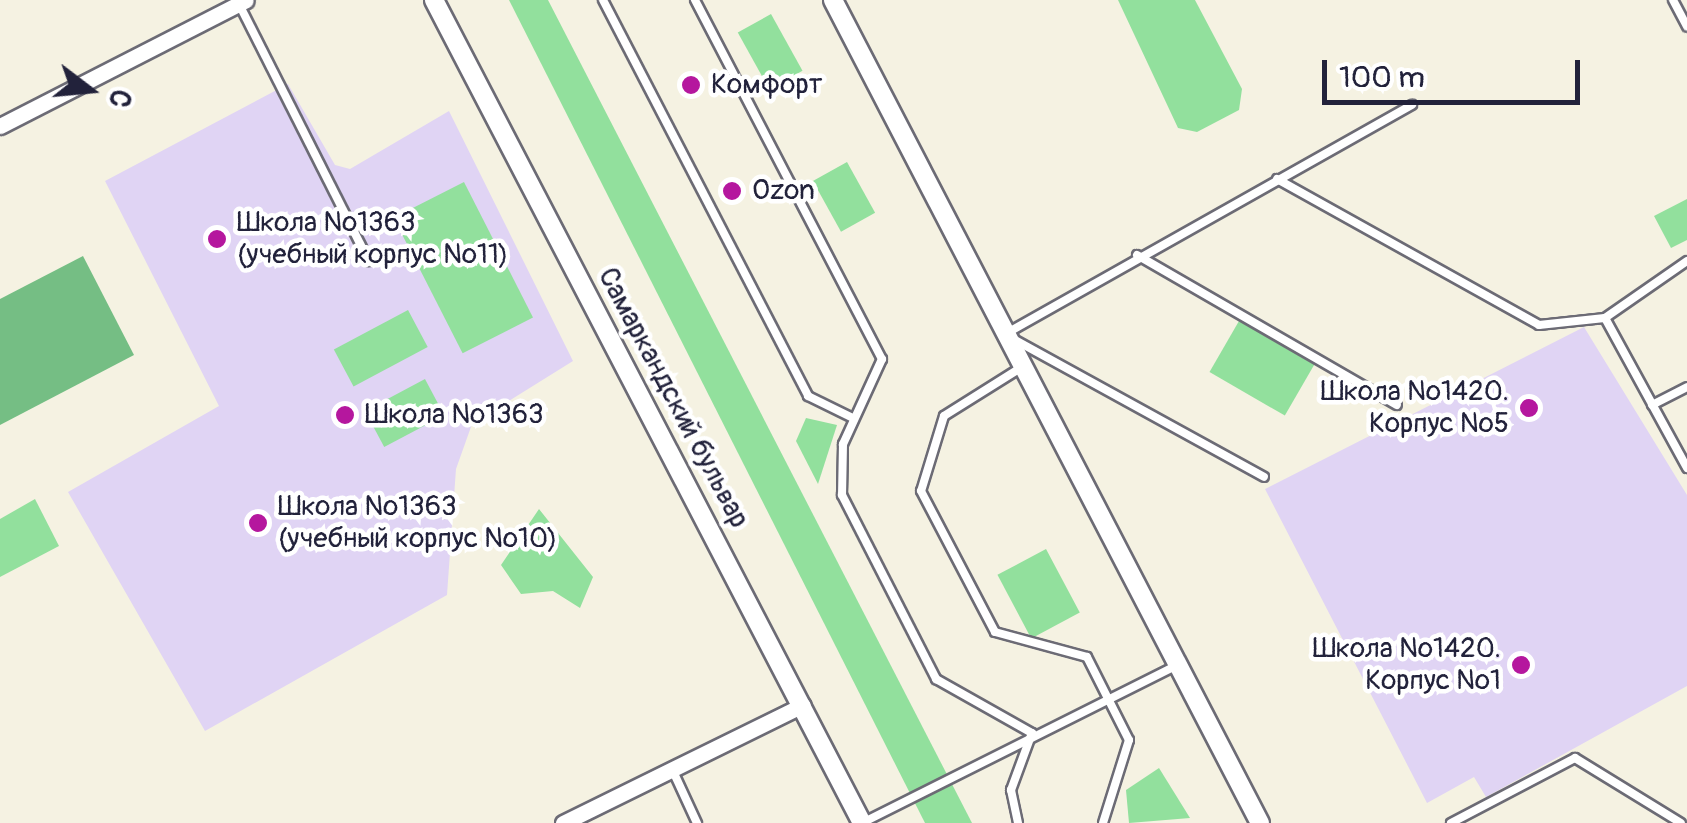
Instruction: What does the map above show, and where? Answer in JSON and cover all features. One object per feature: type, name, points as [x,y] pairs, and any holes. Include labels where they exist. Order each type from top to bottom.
[{"type":"street","name":"Самаркандский бульвар","points":[[434,0],[862,823]]},
{"type":"street","points":[[833,0],[1260,823]]},
{"type":"street","points":[[0,126],[243,2]]},
{"type":"street","points":[[563,823],[803,705]]},
{"type":"lane","points":[[616,0],[604,2],[808,396],[853,418]]},
{"type":"lane","points":[[694,0],[882,359],[853,418],[842,495],[936,679],[1032,733]]},
{"type":"lane","points":[[1673,0],[1687,26]]},
{"type":"lane","points":[[243,2],[369,261]]},
{"type":"lane","points":[[1005,334],[1137,256],[1412,105]]},
{"type":"lane","points":[[1277,179],[1539,325],[1605,318],[1687,262]]},
{"type":"lane","points":[[1137,256],[1397,405]]},
{"type":"lane","points":[[1605,318],[1687,468]]},
{"type":"lane","points":[[1005,334],[1264,477]]},
{"type":"lane","points":[[1022,368],[944,416],[921,491],[995,632],[1087,657],[1130,740],[1103,823]]},
{"type":"lane","points":[[1652,404],[1687,387]]},
{"type":"lane","points":[[862,823],[1107,694],[1178,665]]},
{"type":"lane","points":[[1018,823],[1011,790],[1032,733]]},
{"type":"lane","points":[[1452,823],[1574,758],[1681,823]]},
{"type":"lane","points":[[672,769],[697,823]]},
{"type":"shaded area","name":"Школа №1363","points":[[288,84],[335,165],[350,169],[449,111],[573,361],[472,424],[456,469],[447,595],[205,731],[68,492],[219,406],[105,181]]},
{"type":"shaded area","points":[[1584,327],[1687,495],[1687,686],[1486,797],[1474,777],[1427,803],[1265,489]]},
{"type":"green space","points":[[509,0],[548,0],[972,823],[925,823]]},
{"type":"green space","points":[[1118,0],[1195,0],[1242,89],[1239,110],[1197,132],[1178,128]]},
{"type":"green space","points":[[771,14],[803,71],[769,89],[738,32]]},
{"type":"green space","points":[[847,162],[875,213],[841,232],[813,181]]},
{"type":"green space","points":[[464,182],[533,317],[463,353],[394,218]]},
{"type":"green space","points":[[1687,199],[1687,240],[1671,248],[1654,216]]},
{"type":"green space","points":[[83,256],[134,355],[0,425],[0,299]]},
{"type":"green space","points":[[408,310],[428,347],[354,387],[334,349]]},
{"type":"green space","points":[[1239,321],[1314,364],[1285,416],[1210,372]]},
{"type":"green space","points":[[425,379],[444,415],[384,447],[365,411]]},
{"type":"green space","points":[[806,418],[837,425],[818,484],[796,441]]},
{"type":"green space","points":[[35,499],[59,546],[0,577],[0,519]]},
{"type":"green space","points":[[539,509],[593,577],[580,608],[553,591],[521,594],[501,565]]},
{"type":"green space","points":[[1046,549],[1080,613],[1031,638],[997,575]]},
{"type":"green space","points":[[1159,768],[1190,818],[1129,823],[1126,790]]},
{"type":"place","name":"Комфорт","points":[[691,85]]},
{"type":"place","name":"Ozon","points":[[732,191]]},
{"type":"place","name":"Школа №1363 (учебный корпус №11)","points":[[217,239]]},
{"type":"place","name":"Школа №1420. Корпус №5","points":[[1529,408]]},
{"type":"place","name":"Школа №1363","points":[[345,415]]},
{"type":"place","name":"Школа №1363 (учебный корпус №10)","points":[[258,523]]},
{"type":"place","name":"Школа №1420. Корпус №1","points":[[1521,665]]}]
